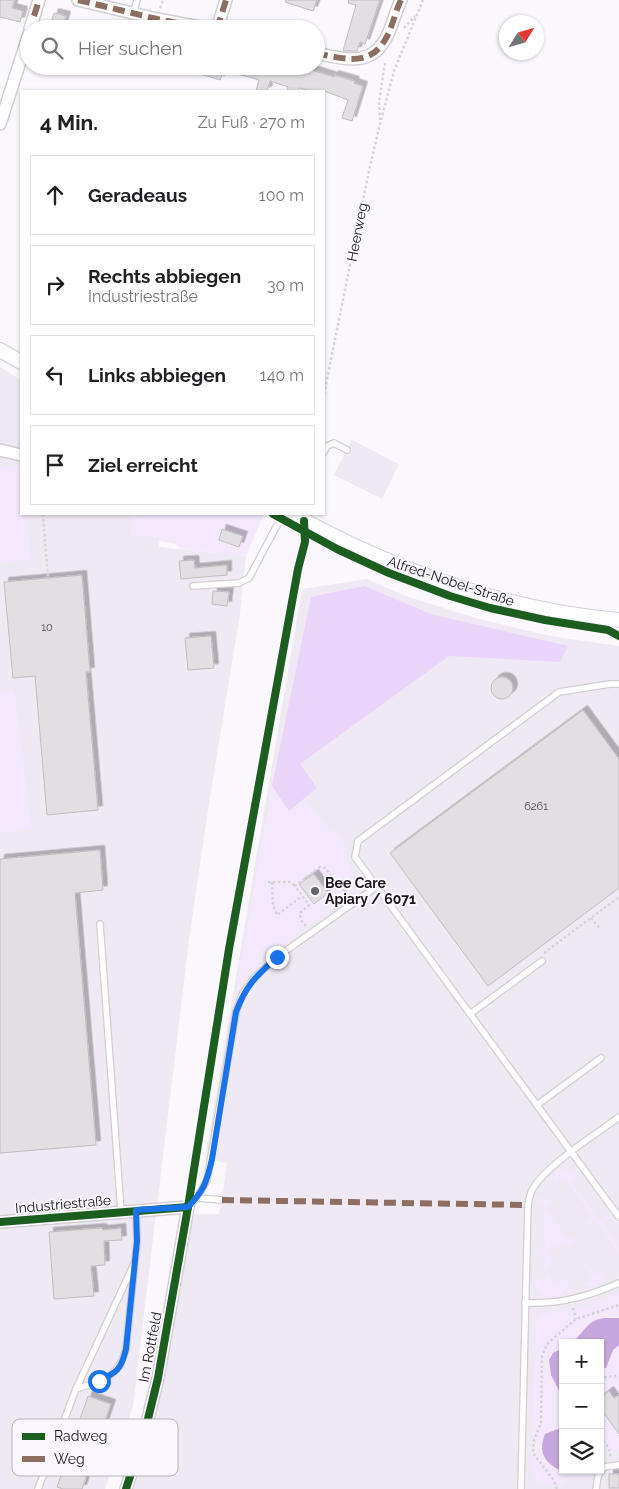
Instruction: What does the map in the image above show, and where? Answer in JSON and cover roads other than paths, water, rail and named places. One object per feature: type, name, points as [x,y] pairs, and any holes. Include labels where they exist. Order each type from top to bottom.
[{"type":"street","points":[[33,20],[39,0]]},
{"type":"street","points":[[78,0],[164,20]]},
{"type":"street","points":[[220,20],[226,0]]},
{"type":"street","points":[[325,55],[356,60],[372,56],[384,42],[401,0]]},
{"type":"street","points":[[0,124],[20,62]]},
{"type":"street","points":[[0,350],[20,361]]},
{"type":"street","points":[[0,450],[20,455]]},
{"type":"street","name":"Alfred-Nobel-Straße","points":[[296,515],[309,518],[371,554],[452,584],[535,608],[619,620]]},
{"type":"street","name":"Industriestraße","points":[[0,1222],[188,1207]]},
{"type":"street","name":"Im Rottfeld","points":[[148,1419],[158,1378],[188,1207]]},
{"type":"street","name":"Im Rottfeld","points":[[126,1489],[130,1476]]},
{"type":"lane","points":[[133,14],[137,0]]},
{"type":"lane","points":[[325,450],[327,446],[334,443],[347,450]]},
{"type":"lane","points":[[194,586],[239,583],[249,578],[281,515]]},
{"type":"lane","points":[[619,684],[559,692],[358,841],[355,857],[619,1217]]},
{"type":"lane","points":[[188,1207],[197,1198],[208,1180],[236,1012],[243,994],[255,977],[277,957],[376,887]]},
{"type":"lane","points":[[100,924],[122,1211]]},
{"type":"lane","points":[[470,1014],[542,961]]},
{"type":"lane","points":[[536,1105],[601,1058]]},
{"type":"lane","points":[[521,1489],[528,1205],[532,1190],[542,1177],[571,1152],[619,1117]]},
{"type":"lane","points":[[197,1198],[222,1200]]},
{"type":"lane","points":[[76,1389],[116,1373],[123,1362],[137,1241],[136,1210]]},
{"type":"lane","points":[[65,1419],[76,1389],[134,1264]]},
{"type":"lane","points":[[525,1303],[544,1304],[571,1300],[594,1294],[619,1283]]},
{"type":"lane","points":[[596,1489],[598,1476],[604,1467],[616,1464]]},
{"type":"lane","points":[[38,1489],[43,1476]]},
{"type":"place","name":"Bee Care Apiary / 6071","points":[[315,891]]}]
